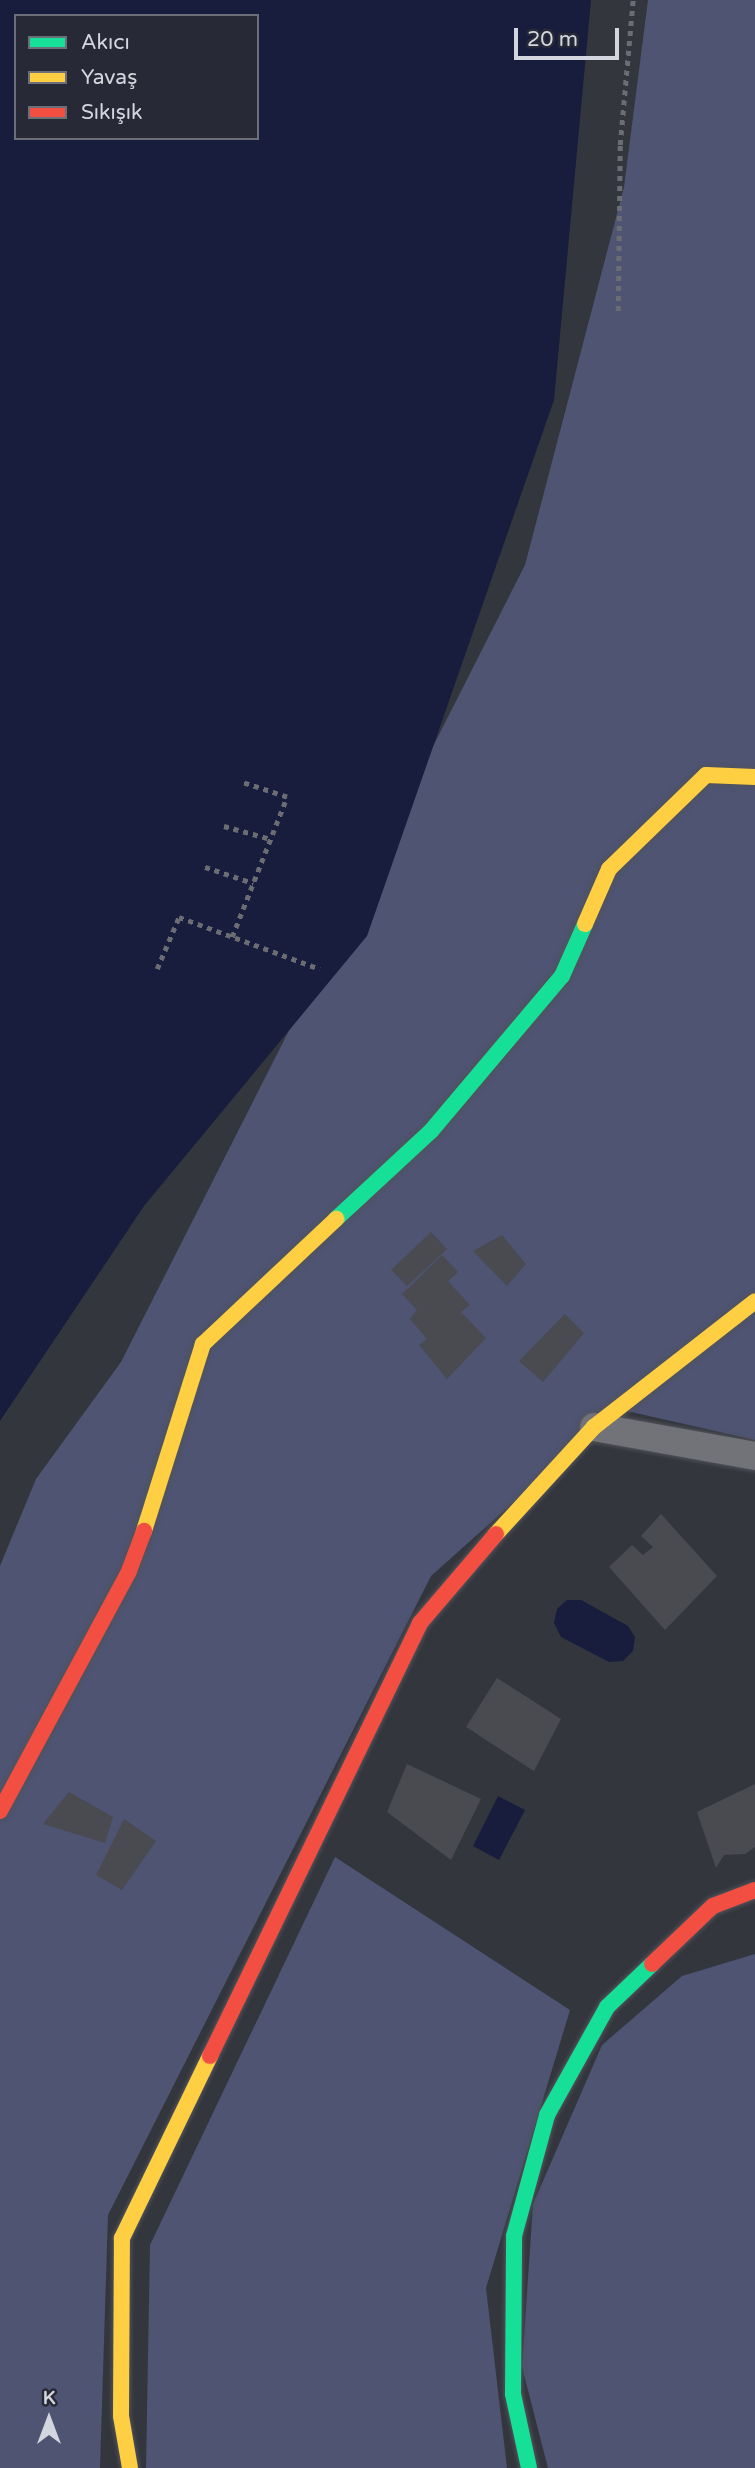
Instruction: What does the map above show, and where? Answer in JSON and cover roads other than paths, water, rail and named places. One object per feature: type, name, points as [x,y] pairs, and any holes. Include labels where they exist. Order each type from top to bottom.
[{"type":"street","points":[[0,1811],[129,1571],[155,1502],[203,1344],[431,1131],[562,976],[609,869],[706,775],[755,777]]},
{"type":"street","points":[[130,2468],[121,2416],[122,2238],[420,1623],[521,1504],[594,1427],[755,1301]]},
{"type":"street","points":[[594,1427],[755,1456]]},
{"type":"street","points":[[529,2468],[513,2394],[514,2236],[547,2115],[607,2007],[713,1906],[755,1890]]}]
